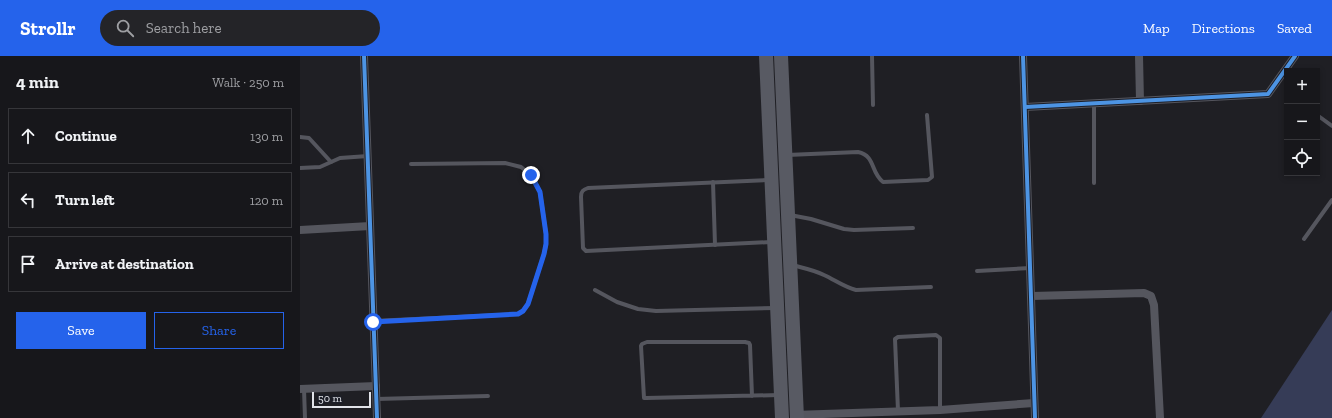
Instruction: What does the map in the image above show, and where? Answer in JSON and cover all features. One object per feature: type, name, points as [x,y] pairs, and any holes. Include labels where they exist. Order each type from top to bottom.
[{"type":"highway","points":[[766,56],[782,417]]},
{"type":"highway","points":[[781,56],[796,416]]},
{"type":"street","points":[[364,56],[377,418]]},
{"type":"street","points":[[1023,56],[1035,418]]},
{"type":"street","points":[[1139,56],[1140,102]]},
{"type":"street","points":[[1025,107],[1268,94],[1295,56]]},
{"type":"street","points":[[300,230],[370,226]]},
{"type":"street","points":[[1032,296],[1144,293],[1151,296],[1154,305],[1160,418]]},
{"type":"street","points":[[302,389],[376,386]]},
{"type":"street","points":[[782,417],[940,410],[1034,403]]},
{"type":"lane","points":[[872,56],[873,105]]},
{"type":"lane","points":[[1094,104],[1094,183]]},
{"type":"lane","points":[[785,155],[858,152],[868,156],[879,178],[883,182],[928,180],[932,177],[927,115]]},
{"type":"lane","points":[[1320,117],[1332,126]]},
{"type":"lane","points":[[300,137],[309,138],[331,162]]},
{"type":"lane","points":[[300,168],[320,166],[340,158],[368,156]]},
{"type":"lane","points":[[373,322],[518,314],[523,311],[528,304],[544,254],[546,234],[540,192],[531,175],[521,168],[505,163],[411,164]]},
{"type":"lane","points":[[772,180],[584,189],[581,192],[583,248],[586,251],[775,242]]},
{"type":"lane","points":[[713,182],[715,245]]},
{"type":"lane","points":[[1304,238],[1332,200]]},
{"type":"lane","points":[[788,215],[811,219],[844,229],[913,228]]},
{"type":"lane","points":[[790,265],[810,269],[825,275],[848,288],[856,290],[931,287]]},
{"type":"lane","points":[[977,271],[1030,268]]},
{"type":"lane","points":[[594,290],[617,302],[638,309],[656,311],[778,308]]},
{"type":"lane","points":[[898,412],[895,339],[898,337],[936,335],[940,338],[940,410]]},
{"type":"lane","points":[[752,396],[749,343],[647,342],[641,346],[644,398],[752,396],[781,395]]},
{"type":"lane","points":[[302,389],[305,418]]},
{"type":"lane","points":[[376,399],[488,396]]},
{"type":"shaded area","points":[[1332,310],[1332,418],[1261,418]]},
{"type":"cycle path","points":[[364,56],[377,418]]},
{"type":"cycle path","points":[[1023,56],[1035,418]]},
{"type":"cycle path","points":[[1025,107],[1268,94],[1295,56]]},
{"type":"route","points":[[373,322],[518,314],[523,311],[528,304],[546,244],[540,192],[531,175]]}]
